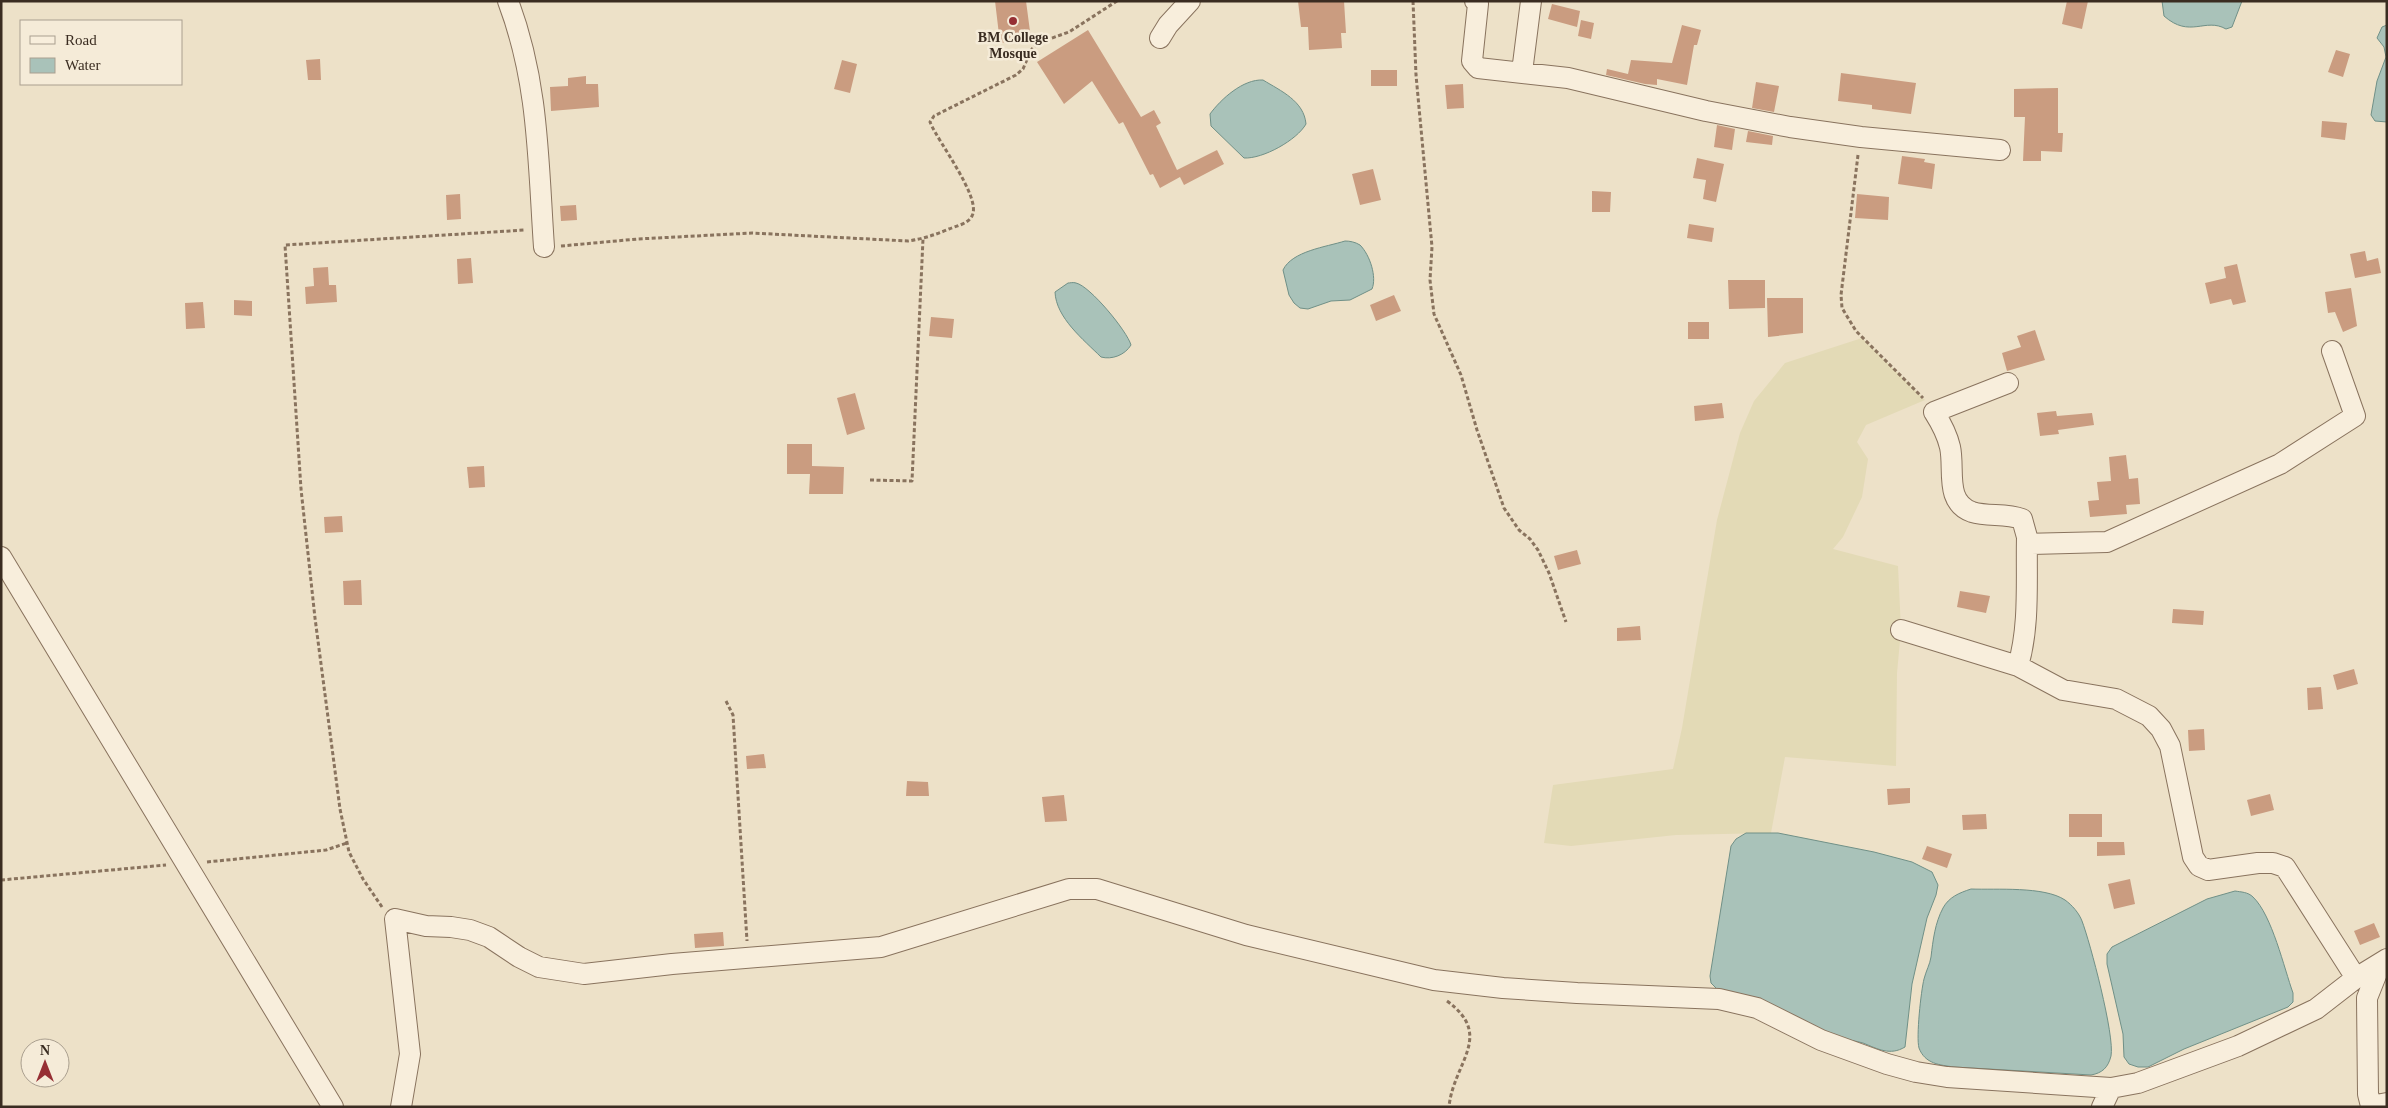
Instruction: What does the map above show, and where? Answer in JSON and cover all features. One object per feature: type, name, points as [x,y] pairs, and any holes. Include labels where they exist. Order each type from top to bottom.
[{"type":"street","points":[[508,1],[518,25],[534,97],[544,238]]},
{"type":"street","points":[[1160,38],[1168,25],[1190,1]]},
{"type":"street","points":[[1475,1],[1478,4],[1472,61],[1478,68],[1568,78],[1706,111],[1790,127],[1861,137],[2000,150]]},
{"type":"street","points":[[1522,72],[1531,1]]},
{"type":"street","points":[[2027,544],[2107,542],[2280,464],[2355,416],[2332,351]]},
{"type":"street","points":[[2008,383],[1934,412],[1944,429],[1950,449],[1952,490],[1956,500],[1962,507],[1973,512],[2011,515],[2022,519],[2027,544],[2023,649],[2018,666]]},
{"type":"street","points":[[1,557],[333,1107]]},
{"type":"street","points":[[1900,630],[2018,666],[2063,690],[2116,699],[2149,716],[2161,729],[2170,746],[2193,857],[2199,866],[2208,870],[2272,863],[2285,867],[2356,978]]},
{"type":"street","points":[[401,1107],[410,1054],[395,919],[426,926],[470,930],[489,937],[519,957],[539,967],[584,974],[672,964],[881,947],[1062,891],[1084,888],[1104,891],[1246,935],[1434,980],[1502,988],[1719,999],[1757,1008],[1821,1040],[1887,1064],[1916,1072],[1947,1077],[2110,1088],[2138,1084],[2238,1046],[2316,1009],[2356,978],[2384,961]]},
{"type":"street","points":[[2384,961],[2367,998],[2368,1094],[2371,1106],[2387,1103]]},
{"type":"street","points":[[2102,1107],[2110,1088]]},
{"type":"path","points":[[395,919],[379,904],[349,852],[340,809],[316,626],[301,488],[285,245],[544,238],[638,239],[752,233],[908,241],[923,239],[964,223],[971,219],[974,211],[972,200],[930,122],[934,116],[1016,75],[1023,69],[1031,50],[1038,43],[1069,32],[1117,1]]},
{"type":"path","points":[[1413,1],[1415,66],[1432,246],[1430,280],[1434,314],[1461,374],[1477,430],[1504,508],[1519,530],[1530,539],[1538,550],[1566,622]]},
{"type":"path","points":[[1861,137],[1843,278],[1842,308],[1856,331],[1925,400],[1934,412]]},
{"type":"path","points":[[870,480],[912,481],[923,239]]},
{"type":"path","points":[[726,701],[733,715],[748,959]]},
{"type":"path","points":[[1434,980],[1436,990],[1460,1011],[1467,1020],[1470,1033],[1469,1046],[1454,1085],[1449,1107]]},
{"type":"shaded area","points":[[1862,338],[1925,400],[1866,425],[1857,442],[1868,459],[1862,497],[1843,537],[1833,549],[1898,566],[1901,630],[1897,673],[1896,766],[1785,757],[1771,833],[1676,835],[1571,846],[1544,843],[1553,785],[1673,769],[1682,728],[1717,520],[1740,433],[1754,401],[1785,363]]},
{"type":"water","points":[[2162,1],[2242,1],[2232,27],[2226,29],[2211,25],[2190,27],[2173,23],[2164,16]]},
{"type":"water","points":[[2387,25],[2387,122],[2375,121],[2371,115],[2377,81],[2386,57],[2384,47],[2377,38],[2382,27]]},
{"type":"water","points":[[1263,80],[1296,103],[1301,109],[1306,124],[1295,136],[1270,152],[1244,158],[1211,126],[1210,114],[1226,96],[1240,86]]},
{"type":"water","points":[[1345,241],[1360,245],[1367,254],[1374,278],[1372,289],[1350,300],[1331,301],[1308,309],[1300,308],[1289,295],[1283,270],[1287,264],[1302,254]]},
{"type":"water","points":[[1068,283],[1082,286],[1107,310],[1123,330],[1131,345],[1125,352],[1114,357],[1101,357],[1072,328],[1060,311],[1055,292]]},
{"type":"water","points":[[1746,833],[1778,833],[1874,852],[1912,862],[1932,872],[1938,885],[1927,918],[1912,984],[1905,1047],[1900,1050],[1884,1051],[1863,1043],[1843,1039],[1717,989],[1711,983],[1710,976],[1731,846],[1736,839]]},
{"type":"water","points":[[1971,889],[2020,890],[2045,893],[2065,900],[2077,912],[2082,921],[2090,948],[2109,1029],[2111,1056],[2106,1067],[2101,1071],[2091,1075],[1954,1067],[1929,1061],[1922,1053],[1918,1042],[1920,1003],[1936,926],[1940,914],[1948,901],[1958,894]]},
{"type":"water","points":[[2235,891],[2251,895],[2260,905],[2266,916],[2277,942],[2293,993],[2293,1002],[2288,1007],[2184,1049],[2148,1067],[2138,1067],[2129,1064],[2124,1057],[2123,1034],[2107,964],[2107,954],[2112,947],[2207,899]]},
{"type":"building","name":"BM College Mosque","points":[[995,1],[1026,1],[1031,39],[1000,43]]},
{"type":"building","points":[[1298,1],[1344,1],[1346,33],[1341,33],[1342,48],[1309,50],[1308,27],[1301,27]]},
{"type":"building","points":[[2067,1],[2088,1],[2082,29],[2062,24]]},
{"type":"building","points":[[1552,4],[1580,11],[1577,27],[1548,19]]},
{"type":"building","points":[[1581,20],[1594,23],[1591,39],[1578,36]]},
{"type":"building","points":[[1682,25],[1701,30],[1697,45],[1694,45],[1687,85],[1657,79],[1657,85],[1645,84],[1606,75],[1607,69],[1628,74],[1631,60],[1672,63]]},
{"type":"building","points":[[1088,30],[1141,117],[1154,110],[1161,123],[1156,126],[1177,170],[1217,150],[1224,164],[1184,185],[1180,177],[1160,188],[1153,174],[1150,175],[1123,122],[1119,124],[1092,81],[1064,104],[1037,62]]},
{"type":"building","points":[[2336,50],[2350,54],[2343,77],[2328,72]]},
{"type":"building","points":[[320,59],[321,80],[308,80],[306,60]]},
{"type":"building","points":[[842,60],[857,64],[850,93],[834,89]]},
{"type":"building","points":[[1371,70],[1397,70],[1397,86],[1371,86]]},
{"type":"building","points":[[1841,73],[1916,83],[1911,114],[1872,109],[1872,105],[1838,101]]},
{"type":"building","points":[[586,76],[586,84],[598,84],[599,107],[551,111],[550,87],[568,86],[568,78]]},
{"type":"building","points":[[1756,82],[1779,86],[1774,112],[1752,108]]},
{"type":"building","points":[[1463,84],[1464,108],[1447,109],[1445,85]]},
{"type":"building","points":[[2058,88],[2058,133],[2063,133],[2062,152],[2041,151],[2041,161],[2023,161],[2025,117],[2014,117],[2014,89]]},
{"type":"building","points":[[2322,121],[2347,123],[2345,140],[2321,137]]},
{"type":"building","points":[[1717,125],[1735,129],[1732,150],[1714,147]]},
{"type":"building","points":[[1748,131],[1773,136],[1772,145],[1746,142]]},
{"type":"building","points":[[1902,156],[1925,159],[1924,162],[1935,164],[1932,189],[1898,184]]},
{"type":"building","points":[[1697,158],[1724,164],[1716,202],[1703,199],[1706,180],[1693,178]]},
{"type":"building","points":[[1373,169],[1381,200],[1360,205],[1352,174]]},
{"type":"building","points":[[1592,191],[1611,192],[1610,212],[1592,212]]},
{"type":"building","points":[[460,194],[461,219],[447,220],[446,195]]},
{"type":"building","points":[[1857,194],[1889,197],[1888,220],[1855,218]]},
{"type":"building","points":[[576,205],[577,220],[561,221],[560,206]]},
{"type":"building","points":[[1689,224],[1714,228],[1712,242],[1687,238]]},
{"type":"building","points":[[2365,251],[2367,261],[2378,258],[2381,273],[2355,278],[2350,254]]},
{"type":"building","points":[[471,258],[473,283],[458,284],[457,259]]},
{"type":"building","points":[[2237,264],[2246,302],[2233,305],[2231,299],[2210,304],[2205,283],[2226,278],[2224,267]]},
{"type":"building","points":[[328,267],[329,285],[336,285],[337,302],[306,304],[305,287],[314,286],[313,268]]},
{"type":"building","points":[[1728,280],[1765,280],[1765,308],[1729,309]]},
{"type":"building","points":[[2351,288],[2357,326],[2343,332],[2335,312],[2328,313],[2325,292]]},
{"type":"building","points":[[1394,295],[1401,311],[1376,321],[1370,305]]},
{"type":"building","points":[[1767,298],[1803,298],[1803,333],[1768,337]]},
{"type":"building","points":[[234,300],[252,301],[252,316],[234,315]]},
{"type":"building","points":[[203,302],[205,328],[186,329],[185,303]]},
{"type":"building","points":[[931,317],[954,319],[952,338],[929,336]]},
{"type":"building","points":[[1688,322],[1709,322],[1709,339],[1688,339]]},
{"type":"building","points":[[2035,330],[2045,360],[2007,371],[2002,353],[2021,347],[2017,336]]},
{"type":"building","points":[[855,393],[865,429],[847,435],[837,398]]},
{"type":"building","points":[[1722,403],[1724,418],[1695,421],[1694,406]]},
{"type":"building","points":[[2056,411],[2057,416],[2092,413],[2094,425],[2058,430],[2059,434],[2040,436],[2037,413]]},
{"type":"building","points":[[787,444],[812,444],[812,466],[844,467],[843,494],[809,494],[810,474],[787,474]]},
{"type":"building","points":[[2126,455],[2129,479],[2138,478],[2140,504],[2126,505],[2127,514],[2090,517],[2088,501],[2099,500],[2097,482],[2111,481],[2109,457]]},
{"type":"building","points":[[484,466],[485,487],[469,488],[467,467]]},
{"type":"building","points":[[342,516],[343,532],[325,533],[324,517]]},
{"type":"building","points":[[1577,550],[1581,564],[1558,570],[1554,556]]},
{"type":"building","points":[[361,580],[362,605],[344,605],[343,581]]},
{"type":"building","points":[[1960,591],[1990,596],[1986,613],[1957,607]]},
{"type":"building","points":[[2173,609],[2204,611],[2203,625],[2172,623]]},
{"type":"building","points":[[1640,626],[1641,640],[1617,641],[1617,628]]},
{"type":"building","points":[[2354,669],[2358,684],[2337,690],[2333,675]]},
{"type":"building","points":[[2321,687],[2323,709],[2308,710],[2307,688]]},
{"type":"building","points":[[2204,729],[2205,750],[2189,751],[2188,730]]},
{"type":"building","points":[[764,754],[766,768],[747,769],[746,756]]},
{"type":"building","points":[[907,781],[928,782],[929,796],[906,796]]},
{"type":"building","points":[[1910,788],[1910,803],[1888,805],[1887,789]]},
{"type":"building","points":[[2270,794],[2274,810],[2251,816],[2247,800]]},
{"type":"building","points":[[1064,795],[1067,821],[1045,822],[1042,797]]},
{"type":"building","points":[[1986,814],[1987,829],[1963,830],[1962,815]]},
{"type":"building","points":[[2069,814],[2102,814],[2102,837],[2069,837]]},
{"type":"building","points":[[2097,842],[2124,842],[2125,855],[2097,856]]},
{"type":"building","points":[[1927,846],[1952,854],[1947,868],[1922,859]]},
{"type":"building","points":[[2130,879],[2135,904],[2114,909],[2108,884]]},
{"type":"building","points":[[2374,923],[2380,937],[2360,945],[2354,931]]},
{"type":"building","points":[[723,932],[724,946],[695,948],[694,934]]},
{"type":"place","name":"BM College Mosque","points":[[1013,21]]}]
